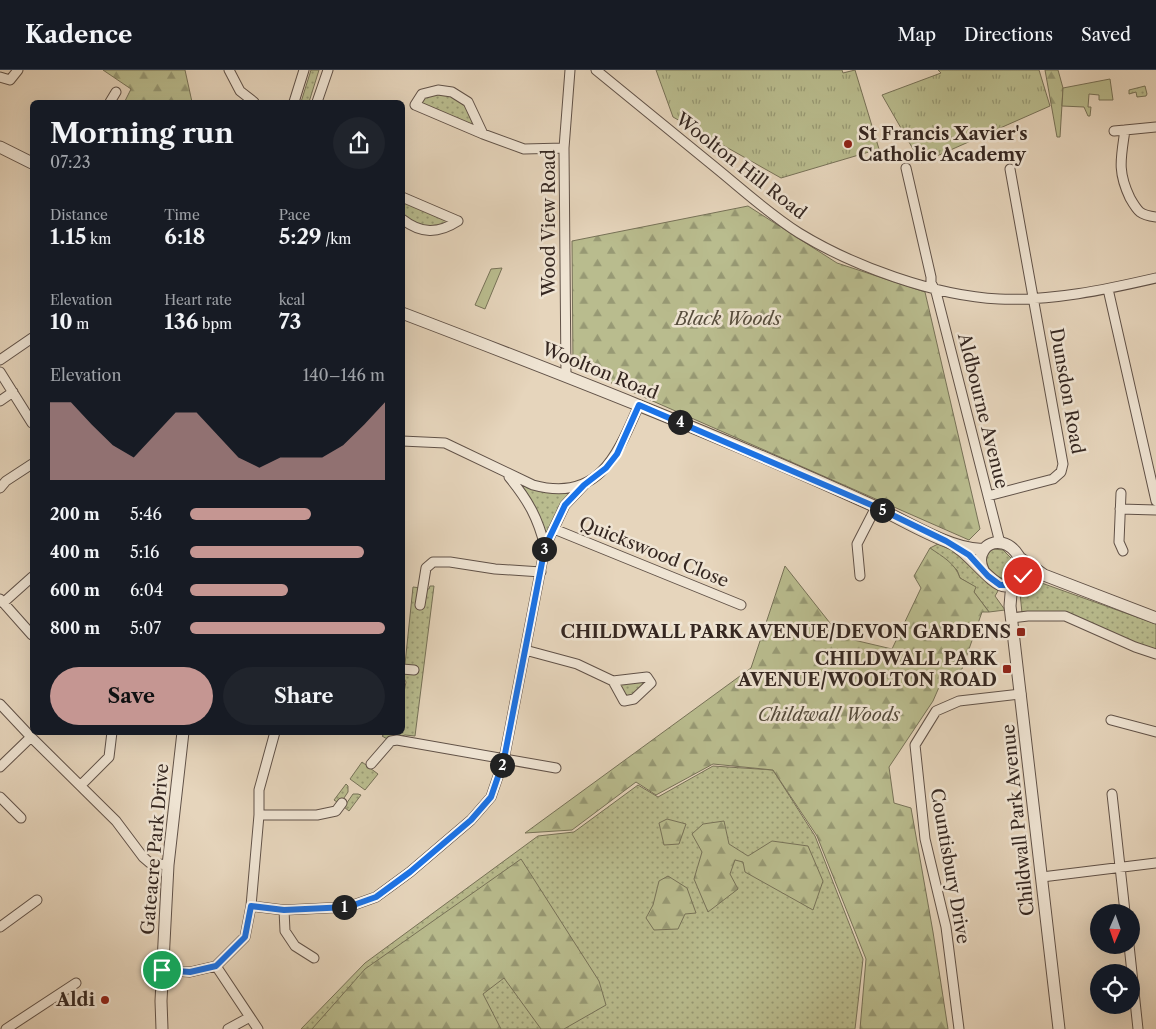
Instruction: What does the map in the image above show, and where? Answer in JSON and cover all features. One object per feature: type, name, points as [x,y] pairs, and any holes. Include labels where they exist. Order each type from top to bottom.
[{"type":"street","points":[[0,77],[10,80],[18,70]]},
{"type":"street","points":[[229,70],[240,91],[251,100]]},
{"type":"street","points":[[295,100],[304,70]]},
{"type":"street","points":[[318,100],[328,70]]},
{"type":"street","name":"Wood View Road","points":[[566,376],[564,148],[570,70]]},
{"type":"street","name":"Woolton Hill Road","points":[[596,70],[768,211],[800,233],[842,255],[888,274],[935,288],[998,299],[1073,295],[1156,278]]},
{"type":"street","points":[[483,134],[468,102],[452,92],[438,90],[422,94],[415,105],[483,134],[524,149],[564,148]]},
{"type":"street","points":[[111,100],[116,92]]},
{"type":"street","points":[[1114,131],[1156,126]]},
{"type":"street","points":[[1125,130],[1120,167],[1123,183],[1136,208],[1144,216],[1156,217]]},
{"type":"street","points":[[0,147],[30,162]]},
{"type":"street","name":"Aldbourne Avenue","points":[[906,168],[932,277],[931,283],[935,288],[1000,543]]},
{"type":"street","points":[[1010,169],[1034,298]]},
{"type":"street","points":[[405,197],[458,221],[449,227],[439,230],[421,230],[414,228],[405,221]]},
{"type":"street","points":[[1108,289],[1156,501]]},
{"type":"street","name":"Dunsdon Road","points":[[988,496],[1050,480],[1056,477],[1062,468],[1063,459],[1034,298]]},
{"type":"street","name":"Woolton Road","points":[[405,314],[639,405],[876,507],[946,541],[964,552],[983,570]]},
{"type":"street","points":[[0,360],[30,339]]},
{"type":"street","points":[[0,372],[30,420]]},
{"type":"street","points":[[0,401],[12,392]]},
{"type":"street","points":[[251,906],[284,910],[348,907],[376,897],[410,872],[471,820],[491,797],[504,759],[545,547],[565,505],[584,485],[606,468],[617,454],[639,405]]},
{"type":"street","points":[[405,441],[445,443],[507,474],[548,489],[584,485]]},
{"type":"street","points":[[0,488],[6,481],[30,465]]},
{"type":"street","points":[[507,474],[529,503],[539,525],[545,547]]},
{"type":"street","points":[[1120,493],[1119,542],[1123,551]]},
{"type":"street","points":[[860,576],[858,544],[876,507]]},
{"type":"street","points":[[1120,509],[1156,510]]},
{"type":"street","name":"Quickswood Close","points":[[554,529],[741,605]]},
{"type":"street","name":"Woolton Road","points":[[946,541],[970,548],[984,549]]},
{"type":"street","points":[[1044,575],[1031,574],[1003,586],[995,582],[983,570],[980,560],[984,549],[993,543],[1000,543],[1009,547],[1026,564],[1044,575],[1156,618]]},
{"type":"street","points":[[1018,581],[1023,568],[1020,558]]},
{"type":"street","points":[[420,605],[426,568],[433,562],[450,562],[495,569],[541,572]]},
{"type":"street","points":[[30,579],[2,601],[30,633]]},
{"type":"street","name":"Childwall Park Avenue","points":[[1018,581],[1010,594],[1011,612],[1059,1029]]},
{"type":"street","name":"Childwall Park Avenue","points":[[995,582],[1006,596],[1011,612]]},
{"type":"street","points":[[1011,612],[1028,616],[1065,616],[1135,647],[1156,654]]},
{"type":"street","points":[[525,650],[577,664],[613,681]]},
{"type":"street","points":[[405,669],[414,670]]},
{"type":"street","name":"Countisbury Drive","points":[[959,1029],[946,927],[925,839],[915,745],[936,711],[959,701],[1021,694]]},
{"type":"street","points":[[0,704],[116,821],[135,848],[150,862],[168,865]]},
{"type":"street","points":[[1111,720],[1156,732]]},
{"type":"street","points":[[81,785],[109,757],[112,735]]},
{"type":"street","name":"Gateacre Park Drive","points":[[162,1029],[162,970],[168,865],[183,735]]},
{"type":"street","points":[[162,970],[190,972],[216,966],[245,937],[251,906],[259,815],[259,790],[274,735]]},
{"type":"street","points":[[0,767],[31,737]]},
{"type":"street","points":[[371,764],[391,741],[397,740],[556,768]]},
{"type":"street","points":[[1112,794],[1125,904]]},
{"type":"street","points":[[0,797],[21,818]]},
{"type":"street","points":[[259,815],[317,815],[336,810],[342,803]]},
{"type":"street","points":[[1042,877],[1156,863]]},
{"type":"street","points":[[0,928],[37,900]]},
{"type":"street","points":[[284,910],[285,931],[296,946],[314,958]]},
{"type":"street","points":[[1130,954],[1138,1029]]},
{"type":"street","points":[[216,966],[258,1029]]},
{"type":"street","points":[[6,1029],[76,983]]},
{"type":"street","points":[[228,1029],[250,1017]]},
{"type":"green space","points":[[103,70],[185,70],[192,100],[126,100],[131,89]]},
{"type":"green space","points":[[311,70],[319,70],[310,100],[302,100]]},
{"type":"green space","points":[[656,70],[842,70],[843,73],[855,70],[879,149],[781,178],[673,117]]},
{"type":"green space","points":[[938,70],[1039,70],[1050,106],[921,163],[882,95],[941,73]]},
{"type":"green space","points":[[1045,70],[1058,70],[1063,88],[1060,137],[1057,137]]},
{"type":"green space","points":[[1110,79],[1113,100],[1099,100],[1099,95],[1089,94],[1088,107],[1091,107],[1090,116],[1088,116],[1084,107],[1062,106],[1063,88]]},
{"type":"green space","points":[[1145,86],[1146,96],[1137,97],[1136,92],[1129,94],[1129,90]]},
{"type":"green space","points":[[438,93],[448,95],[465,104],[479,130],[418,104],[424,98]]},
{"type":"green space","points":[[405,200],[454,221],[427,226],[414,223],[405,216]]},
{"type":"green space","name":"Black Woods","points":[[748,206],[837,263],[925,292],[980,529],[969,540],[573,366],[572,241]]},
{"type":"green space","points":[[502,268],[485,309],[475,305],[491,269]]},
{"type":"green space","points":[[508,476],[546,485],[577,485],[544,544],[531,507]]},
{"type":"green space","points":[[938,544],[964,556],[998,591],[995,596],[1005,610],[989,612],[974,592],[975,587],[960,578],[957,570],[930,548]]},
{"type":"green space","name":"Childwall Woods","points":[[930,548],[952,564],[960,578],[976,587],[974,592],[989,612],[982,612],[962,669],[943,678],[933,701],[889,767],[894,803],[911,808],[948,1029],[860,1029],[866,959],[817,836],[773,770],[713,764],[656,795],[636,782],[572,830],[525,833],[751,668],[785,566],[841,637],[892,649],[921,588],[914,576]]},
{"type":"green space","points":[[993,549],[1003,550],[1015,562],[1017,571],[1011,579],[1005,579],[994,574],[987,564],[988,554]]},
{"type":"green space","points":[[1036,581],[1156,624],[1156,650],[1066,612],[1022,613],[1020,593],[1024,585]]},
{"type":"green space","points":[[430,586],[434,586],[415,736],[405,735],[405,664],[413,587],[429,589]]},
{"type":"green space","points":[[647,677],[651,683],[624,701],[613,681]]},
{"type":"green space","points":[[383,735],[405,735],[389,740],[382,736]]},
{"type":"green space","points":[[362,762],[378,774],[365,790],[350,779]]},
{"type":"green space","name":"Childwall Woods","points":[[713,766],[773,770],[815,836],[863,959],[855,1029],[301,1029],[365,963],[538,836],[574,832],[638,785],[658,797]]},
{"type":"green space","points":[[346,784],[348,792],[340,804],[334,800]]},
{"type":"green space","points":[[353,794],[361,795],[349,811],[344,807]]},
{"type":"green space","points":[[667,819],[686,824],[679,844],[664,845],[659,823]]},
{"type":"green space","points":[[724,821],[729,844],[748,856],[772,841],[808,846],[823,881],[813,910],[745,872],[743,862],[735,860],[730,874],[738,889],[708,912],[694,879],[702,852],[692,834],[703,824]]},
{"type":"green space","points":[[521,859],[599,981],[606,1005],[564,1029],[541,1029],[504,978],[483,994],[501,1029],[312,1029],[365,969]]},
{"type":"green space","points":[[668,876],[687,888],[696,913],[685,914],[678,929],[654,930],[646,918],[653,905],[659,881]]},
{"type":"place","name":"St Francis Xavier's Catholic Academy","points":[[848,144]]},
{"type":"place","name":"CHILDWALL PARK AVENUE/DEVON GARDENS","points":[[1021,632]]},
{"type":"place","name":"CHILDWALL PARK AVENUE/WOOLTON ROAD","points":[[1007,669]]},
{"type":"place","name":"Aldi","points":[[105,1000]]},
{"type":"route","points":[[162,970],[190,972],[216,966],[245,937],[251,906],[284,910],[348,907],[376,897],[410,872],[471,820],[491,797],[504,759],[545,547],[565,505],[584,485],[606,468],[617,454],[639,405],[876,507],[946,541],[969,555],[988,576],[1000,585],[1012,585],[1023,576]]}]
